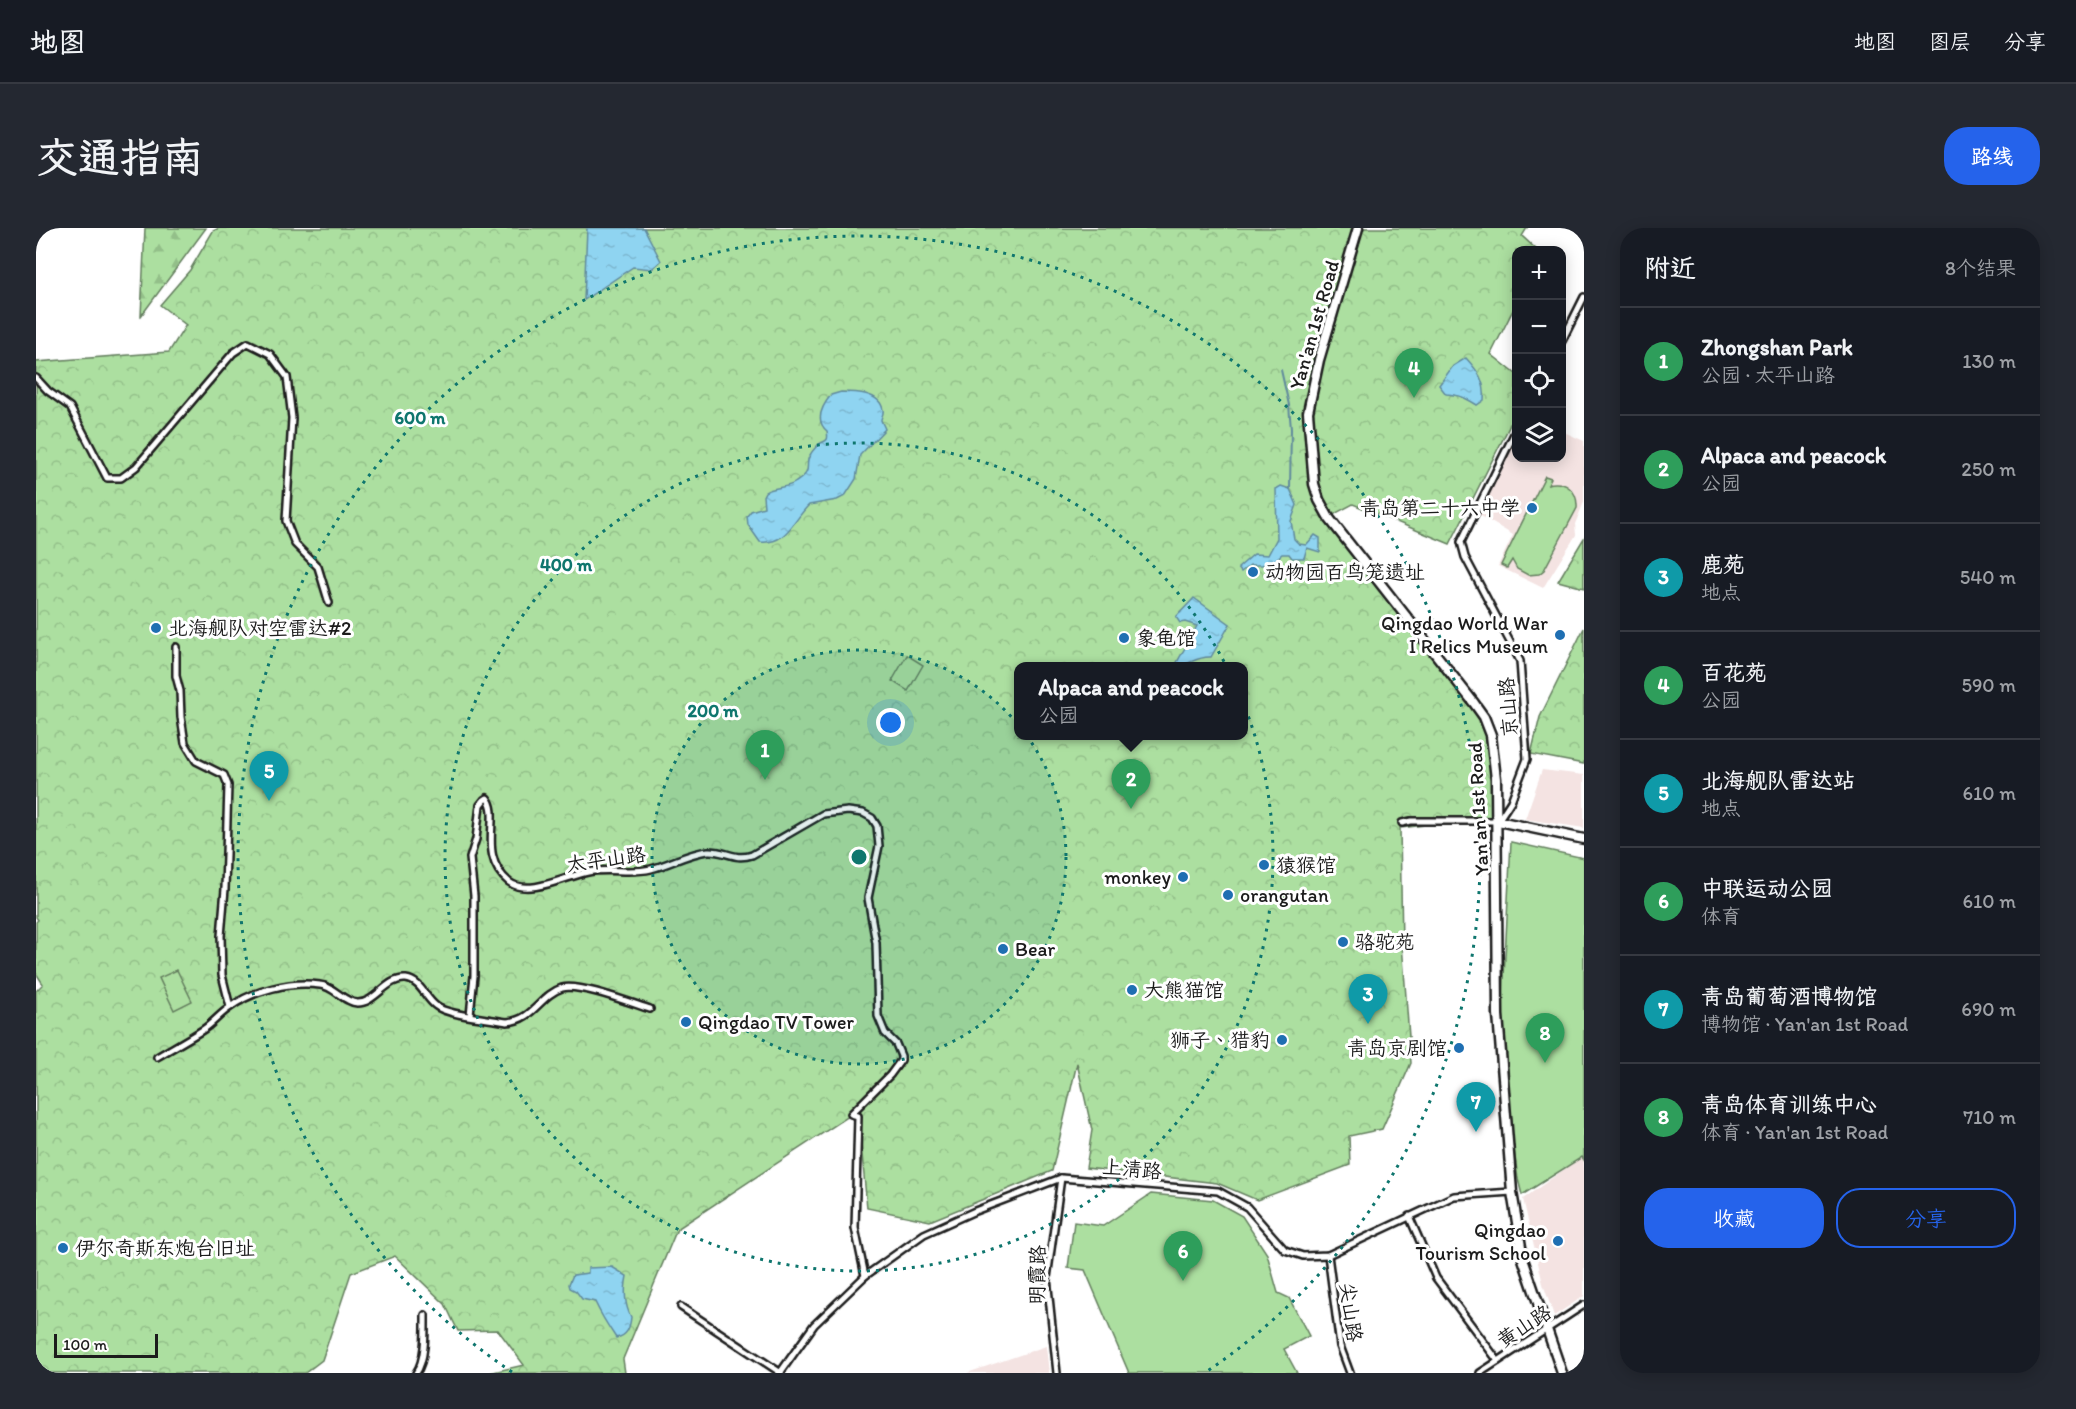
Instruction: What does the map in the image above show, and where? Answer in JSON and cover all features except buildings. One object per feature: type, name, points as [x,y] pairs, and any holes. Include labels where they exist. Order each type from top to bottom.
[{"type":"main road","name":"Yan'an 1st Road","points":[[1358,228],[1312,384],[1308,425],[1316,491],[1329,518],[1484,717],[1491,735],[1494,748],[1498,821],[1498,1015],[1512,1192],[1523,1259],[1562,1373]]},
{"type":"main road","points":[[1498,821],[1584,839]]},
{"type":"street","points":[[1566,333],[1584,297]]},
{"type":"street","points":[[36,378],[48,391],[70,407],[107,478],[121,478],[136,467],[233,353],[248,343],[270,354],[287,377],[292,418],[286,521],[296,544],[318,567],[329,603]]},
{"type":"street","name":"京山路","points":[[1498,821],[1511,801],[1527,759],[1520,661],[1465,557],[1461,542],[1512,438]]},
{"type":"street","points":[[176,647],[176,676],[180,691],[185,743],[196,761],[224,775],[228,785],[225,889],[221,936],[222,975],[230,1007]]},
{"type":"street","name":"太平山路","points":[[470,1015],[474,976],[474,896],[470,858],[476,839],[480,805],[487,798],[491,804],[490,845],[493,859],[499,871],[510,883],[521,888],[534,887],[588,872],[651,869],[708,851],[743,858],[823,814],[848,811],[863,813],[872,818],[879,833],[879,846],[868,898],[876,943],[878,1016],[885,1033],[896,1044],[901,1060],[890,1075],[851,1114],[858,1116],[855,1228],[865,1275]]},
{"type":"street","points":[[1402,823],[1411,821],[1498,821]]},
{"type":"street","points":[[157,1057],[206,1028],[230,1007],[268,989],[300,983],[323,985],[356,1003],[405,979],[415,983],[426,993],[433,1005],[442,1011],[507,1022],[516,1021],[529,1014],[551,994],[563,988],[579,988],[650,1009]]},
{"type":"street","name":"上清路","points":[[781,1373],[814,1325],[865,1275],[924,1234],[975,1211],[1061,1178],[1218,1191],[1247,1207],[1285,1250],[1303,1256],[1328,1255],[1454,1196],[1512,1192]]},
{"type":"street","name":"明霞路","points":[[1057,1373],[1047,1278],[1061,1178]]},
{"type":"street","points":[[1409,1216],[1436,1278],[1498,1361]]},
{"type":"street","name":"尖山路","points":[[1328,1255],[1340,1346],[1350,1373]]},
{"type":"street","name":"黄山路","points":[[1480,1373],[1584,1305]]},
{"type":"street","points":[[681,1307],[781,1373]]},
{"type":"street","points":[[416,1373],[420,1368],[426,1336],[425,1314]]},
{"type":"shaded area","name":"青岛第二十六中学","points":[[1566,433],[1584,441],[1584,502],[1575,524],[1576,535],[1543,588],[1498,566],[1513,535],[1479,515],[1512,446],[1512,462],[1566,462]]},
{"type":"shaded area","points":[[1542,770],[1584,775],[1584,828],[1525,819]]},
{"type":"shaded area","name":"Qingdao Tourism School","points":[[1584,1155],[1584,1296],[1554,1316],[1543,1284],[1523,1199]]},
{"type":"shaded area","points":[[1046,1346],[1049,1373],[967,1373]]},
{"type":"green space","points":[[145,228],[206,228],[141,316]]},
{"type":"green space","points":[[219,228],[1527,228],[1522,236],[1533,246],[1512,246],[1512,312],[1491,354],[1512,371],[1512,421],[1450,544],[1353,504],[1332,517],[1479,704],[1494,743],[1493,817],[1400,828],[1402,944],[1411,1063],[1382,1129],[1349,1136],[1350,1165],[1257,1200],[1217,1183],[1086,1168],[1092,1130],[1077,1063],[1052,1171],[930,1221],[867,1208],[858,1110],[677,1229],[623,1359],[625,1373],[489,1373],[524,1365],[498,1330],[458,1331],[445,1304],[395,1256],[351,1273],[322,1360],[305,1373],[36,1373],[36,991],[43,984],[36,973],[36,922],[38,920],[36,917],[36,362],[169,352],[186,325],[160,305],[190,270],[213,231]]},
{"type":"green space","points":[[1545,476],[1551,478],[1548,484],[1565,485],[1573,491],[1577,508],[1544,570],[1539,574],[1528,575],[1517,569],[1512,560],[1507,568],[1501,565]]},
{"type":"green space","points":[[1584,538],[1584,588],[1558,581]]},
{"type":"green space","points":[[1584,628],[1584,764],[1531,754],[1540,717]]},
{"type":"green space","points":[[907,655],[923,665],[908,691],[892,681]]},
{"type":"green space","points":[[1511,842],[1584,858],[1584,1160],[1582,1157],[1522,1195],[1509,1112],[1502,1015]]},
{"type":"green space","points":[[177,970],[192,1001],[174,1010],[159,978]]},
{"type":"green space","points":[[1151,1194],[1213,1200],[1242,1216],[1267,1254],[1278,1293],[1289,1298],[1309,1336],[1284,1349],[1297,1373],[1129,1373],[1085,1270],[1068,1268],[1074,1222],[1103,1226]]},
{"type":"water","points":[[587,228],[644,228],[661,261],[652,269],[633,267],[584,300]]},
{"type":"water","points":[[1466,358],[1477,372],[1484,387],[1484,400],[1477,405],[1463,397],[1446,394],[1439,385],[1453,366]]},
{"type":"water","points":[[841,392],[866,394],[877,400],[883,410],[881,420],[885,429],[860,455],[856,479],[845,496],[837,500],[809,505],[783,536],[777,540],[760,542],[748,525],[747,516],[751,511],[764,507],[765,492],[785,487],[802,478],[807,471],[811,454],[819,444],[827,439],[827,431],[820,418],[822,408],[831,395]]},
{"type":"water","points":[[1281,486],[1290,489],[1297,505],[1291,521],[1294,539],[1299,544],[1306,545],[1315,535],[1320,538],[1320,552],[1307,548],[1304,558],[1292,558],[1289,554],[1282,554],[1274,561],[1262,565],[1250,565],[1241,572],[1238,568],[1254,554],[1268,555],[1277,538],[1276,489]]},
{"type":"water","points":[[1194,598],[1230,624],[1211,657],[1190,662],[1177,662],[1197,626],[1185,622],[1180,623],[1176,617]]},
{"type":"water","points":[[612,1267],[627,1276],[625,1297],[631,1317],[627,1331],[616,1338],[595,1302],[582,1299],[576,1291],[570,1288],[569,1284],[573,1275],[588,1273],[588,1268]]},
{"type":"waterway","points":[[1281,370],[1289,405],[1291,429],[1290,489]]},
{"type":"place","name":"百花苑","points":[[1414,398]]},
{"type":"place","name":"青岛第二十六中学","points":[[1532,508]]},
{"type":"place","name":"动物园百鸟笼遗址","points":[[1253,572]]},
{"type":"place","name":"北海舰队对空雷达#2","points":[[156,628]]},
{"type":"place","name":"Qingdao World War I Relics Museum","points":[[1560,635]]},
{"type":"place","name":"象龟馆","points":[[1124,638]]},
{"type":"place","name":"Zhongshan Park","points":[[765,780]]},
{"type":"place","name":"北海舰队雷达站","points":[[269,801]]},
{"type":"place","name":"Alpaca and peacock","points":[[1131,809]]},
{"type":"place","name":"猿猴馆","points":[[1264,865]]},
{"type":"place","name":"monkey","points":[[1183,877]]},
{"type":"place","name":"orangutan","points":[[1228,895]]},
{"type":"place","name":"骆驼苑","points":[[1343,942]]},
{"type":"place","name":"Bear","points":[[1003,949]]},
{"type":"place","name":"大熊猫馆","points":[[1132,990]]},
{"type":"place","name":"Qingdao TV Tower","points":[[686,1022]]},
{"type":"place","name":"鹿苑","points":[[1368,1024]]},
{"type":"place","name":"狮子、猎豹","points":[[1282,1040]]},
{"type":"place","name":"青岛京剧馆","points":[[1459,1048]]},
{"type":"place","name":"青岛体育训练中心","points":[[1545,1063]]},
{"type":"place","name":"青岛葡萄酒博物馆","points":[[1476,1132]]},
{"type":"place","name":"Qingdao Tourism School","points":[[1558,1241]]},
{"type":"place","name":"伊尔奇斯东炮台旧址","points":[[63,1248]]},
{"type":"place","name":"中联运动公园","points":[[1183,1281]]}]
